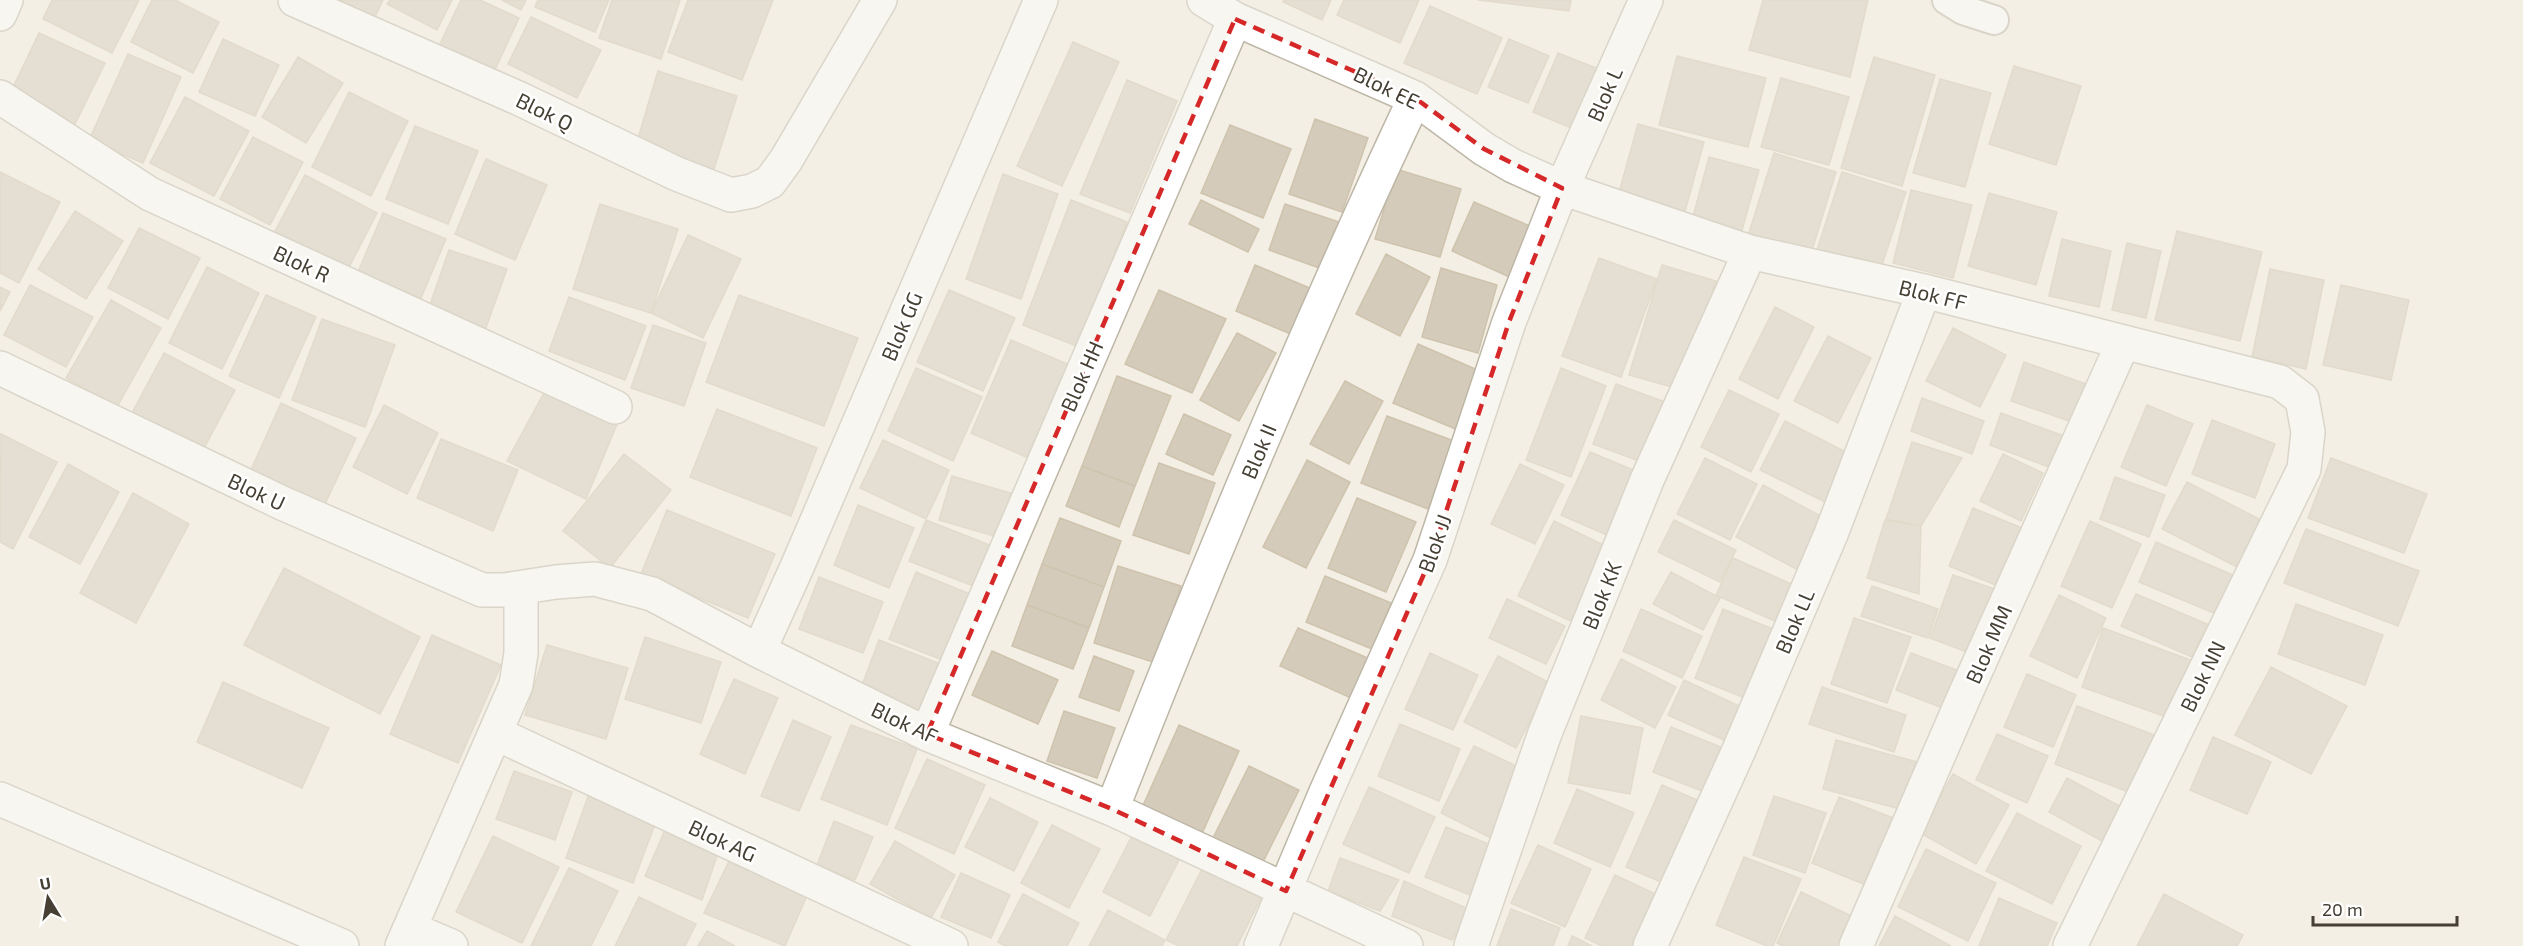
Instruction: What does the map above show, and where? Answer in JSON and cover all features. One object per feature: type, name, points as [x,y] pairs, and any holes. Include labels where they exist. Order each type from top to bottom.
[{"type":"street","points":[[0,14],[6,0]]},
{"type":"street","name":"Blok Q","points":[[295,0],[518,98],[677,174],[730,195],[752,191],[770,182],[786,160],[872,2]]},
{"type":"street","name":"Blok GG","points":[[759,651],[1041,0]]},
{"type":"street","name":"Blok EE","points":[[1204,0],[1235,19],[1415,98],[1484,149],[1513,166],[1562,189]]},
{"type":"street","name":"Blok L","points":[[1562,189],[1646,0]]},
{"type":"street","name":"Blok HH","points":[[927,734],[1235,19]]},
{"type":"street","name":"Blok R","points":[[0,97],[150,194],[615,407]]},
{"type":"street","name":"Blok II","points":[[1112,809],[1183,627],[1330,279],[1415,98]]},
{"type":"street","name":"Blok FF","points":[[1562,189],[1750,252],[1924,291],[2280,382],[2302,399]]},
{"type":"street","name":"Blok JJ","points":[[1261,946],[1326,792],[1430,560],[1509,322],[1562,189]]},
{"type":"street","name":"Blok KK","points":[[1471,946],[1550,722],[1647,480],[1750,252]]},
{"type":"street","name":"Blok LL","points":[[1650,946],[1739,750],[1826,545],[1924,291]]},
{"type":"street","name":"Blok MM","points":[[1856,946],[1964,697],[2123,343]]},
{"type":"street","name":"Blok U","points":[[0,368],[282,503],[482,590],[521,588]]},
{"type":"street","name":"Blok NN","points":[[2070,946],[2304,469],[2308,432],[2302,399]]},
{"type":"street","name":"Blok AF","points":[[521,588],[595,579],[652,594],[759,651],[927,734],[1112,809],[1406,946]]},
{"type":"street","points":[[451,946],[406,938],[516,685],[521,653],[521,588]]},
{"type":"street","name":"Blok AG","points":[[495,734],[951,946]]},
{"type":"street","points":[[0,799],[342,946]]},
{"type":"lane","points":[[1947,0],[1963,10],[1994,20]]},
{"type":"highlighted area","points":[[1235,19],[1415,98],[1484,149],[1562,188],[1509,322],[1430,560],[1286,891],[1112,809],[927,734]]},
{"type":"building","points":[[52,0],[139,0],[112,53],[43,19]]},
{"type":"building","points":[[152,0],[175,0],[219,22],[193,73],[131,42]]},
{"type":"building","points":[[320,0],[383,0],[371,25]]},
{"type":"building","points":[[390,0],[452,0],[437,30],[387,4]]},
{"type":"building","points":[[461,0],[480,0],[519,18],[494,72],[439,46]]},
{"type":"building","points":[[502,0],[526,0],[521,10]]},
{"type":"building","points":[[538,0],[609,0],[595,32],[535,7]]},
{"type":"building","points":[[612,0],[680,0],[661,59],[599,38]]},
{"type":"building","points":[[688,0],[773,0],[742,80],[668,52]]},
{"type":"building","points":[[1284,0],[1331,0],[1322,20],[1283,2]]},
{"type":"building","points":[[1344,0],[1419,0],[1400,43],[1337,15]]},
{"type":"building","points":[[1478,0],[1571,0],[1569,11]]},
{"type":"building","points":[[1763,0],[1868,0],[1850,77],[1749,50]]},
{"type":"building","points":[[1430,6],[1502,38],[1477,94],[1404,63]]},
{"type":"building","points":[[531,17],[601,50],[577,98],[508,64]]},
{"type":"building","points":[[39,33],[105,63],[74,126],[9,96]]},
{"type":"building","points":[[223,39],[279,65],[255,116],[199,92]]},
{"type":"building","points":[[1509,39],[1549,56],[1528,103],[1488,87]]},
{"type":"building","points":[[1073,42],[1119,62],[1062,186],[1017,166]]},
{"type":"building","points":[[1558,53],[1601,70],[1576,130],[1533,112]]},
{"type":"building","points":[[128,54],[181,77],[143,163],[89,140]]},
{"type":"building","points":[[1677,56],[1766,78],[1748,147],[1659,125]]},
{"type":"building","points":[[298,57],[343,83],[306,143],[262,117]]},
{"type":"building","points":[[1874,57],[1935,75],[1902,186],[1841,168]]},
{"type":"building","points":[[2014,66],[2081,86],[2056,165],[1989,144]]},
{"type":"building","points":[[658,71],[737,96],[714,169],[636,145]]},
{"type":"building","points":[[1781,78],[1849,97],[1829,165],[1761,147]]},
{"type":"building","points":[[1940,79],[1991,93],[1965,187],[1913,173]]},
{"type":"building","points":[[1127,80],[1177,101],[1130,213],[1080,194]]},
{"type":"building","points":[[349,92],[408,121],[371,196],[312,167]]},
{"type":"building","points":[[185,97],[249,131],[214,196],[150,163]]},
{"type":"building","points":[[1315,119],[1368,138],[1342,212],[1289,194]]},
{"type":"building","points":[[1638,124],[1704,142],[1684,215],[1618,196]]},
{"type":"building","points":[[1230,125],[1291,149],[1263,218],[1201,193]]},
{"type":"building","points":[[415,126],[478,151],[448,224],[386,199]]},
{"type":"building","points":[[253,137],[303,162],[270,225],[220,199]]},
{"type":"building","points":[[1774,153],[1836,172],[1810,257],[1747,239]]},
{"type":"building","points":[[1709,157],[1759,170],[1740,237],[1691,224]]},
{"type":"building","points":[[486,159],[547,185],[515,260],[455,234]]},
{"type":"building","points":[[1396,169],[1461,189],[1440,257],[1375,239]]},
{"type":"building","points":[[0,172],[60,202],[19,283],[0,273]]},
{"type":"building","points":[[1842,172],[1906,192],[1880,271],[1817,250]]},
{"type":"building","points":[[1003,174],[1058,194],[1021,299],[966,279]]},
{"type":"building","points":[[305,175],[377,213],[347,271],[274,233]]},
{"type":"building","points":[[1911,190],[1972,205],[1953,278],[1893,263]]},
{"type":"building","points":[[1989,193],[2057,212],[2036,285],[1968,266]]},
{"type":"building","points":[[1071,200],[1127,222],[1079,347],[1023,325]]},
{"type":"building","points":[[1201,200],[1259,229],[1248,252],[1189,224]]},
{"type":"building","points":[[1474,202],[1539,230],[1516,280],[1452,251]]},
{"type":"building","points":[[600,204],[678,229],[651,313],[573,289]]},
{"type":"building","points":[[1285,204],[1339,222],[1322,269],[1269,250]]},
{"type":"building","points":[[75,211],[123,241],[86,299],[38,269]]},
{"type":"building","points":[[383,213],[446,239],[421,298],[358,272]]},
{"type":"building","points":[[139,228],[200,258],[168,319],[108,288]]},
{"type":"building","points":[[2177,231],[2262,252],[2240,341],[2155,320]]},
{"type":"building","points":[[688,235],[741,259],[703,338],[651,313]]},
{"type":"building","points":[[2062,239],[2111,251],[2099,307],[2049,296]]},
{"type":"building","points":[[2127,243],[2161,251],[2146,318],[2112,310]]},
{"type":"building","points":[[449,250],[507,269],[483,336],[426,316]]},
{"type":"building","points":[[1386,254],[1430,277],[1400,336],[1356,314]]},
{"type":"building","points":[[1599,258],[1657,279],[1621,377],[1562,356]]},
{"type":"building","points":[[1255,265],[1312,289],[1293,335],[1236,311]]},
{"type":"building","points":[[1662,265],[1716,281],[1683,390],[1629,375]]},
{"type":"building","points":[[207,267],[259,293],[222,369],[169,343]]},
{"type":"building","points":[[1441,268],[1497,285],[1478,353],[1422,337]]},
{"type":"building","points":[[2270,269],[2324,280],[2306,369],[2252,357]]},
{"type":"building","points":[[30,285],[93,317],[66,367],[4,335]]},
{"type":"building","points":[[2341,285],[2409,300],[2391,380],[2323,365]]},
{"type":"building","points":[[0,287],[10,292],[0,311]]},
{"type":"building","points":[[949,290],[1015,318],[983,391],[917,362]]},
{"type":"building","points":[[1159,290],[1226,319],[1192,393],[1125,364]]},
{"type":"building","points":[[266,295],[316,317],[279,398],[229,376]]},
{"type":"building","points":[[739,295],[858,338],[824,426],[706,382]]},
{"type":"building","points":[[569,297],[646,326],[625,380],[549,351]]},
{"type":"building","points":[[111,300],[161,328],[117,407],[66,378]]},
{"type":"building","points":[[1775,307],[1814,327],[1778,399],[1739,379]]},
{"type":"building","points":[[322,319],[395,345],[365,427],[292,400]]},
{"type":"building","points":[[653,325],[706,343],[684,406],[631,388]]},
{"type":"building","points":[[1953,328],[2006,355],[1980,407],[1926,381]]},
{"type":"building","points":[[1237,333],[1276,353],[1239,421],[1200,400]]},
{"type":"building","points":[[1828,336],[1871,358],[1838,423],[1794,401]]},
{"type":"building","points":[[1011,340],[1074,367],[1033,460],[971,433]]},
{"type":"building","points":[[1418,344],[1482,372],[1458,430],[1393,403]]},
{"type":"building","points":[[164,353],[235,390],[203,450],[132,413]]},
{"type":"building","points":[[2024,362],[2089,385],[2075,423],[2011,401]]},
{"type":"building","points":[[916,368],[982,397],[953,461],[888,431]]},
{"type":"building","points":[[1561,368],[1606,386],[1571,477],[1526,460]]},
{"type":"building","points":[[1117,376],[1171,396],[1135,486],[1082,466]]},
{"type":"building","points":[[1345,381],[1383,401],[1349,464],[1310,444]]},
{"type":"building","points":[[1616,384],[1665,402],[1642,462],[1593,444]]},
{"type":"building","points":[[1729,390],[1779,414],[1751,472],[1701,447]]},
{"type":"building","points":[[545,391],[618,422],[586,499],[507,461]]},
{"type":"building","points":[[1922,398],[1984,421],[1972,454],[1911,431]]},
{"type":"building","points":[[281,403],[356,438],[324,506],[250,472]]},
{"type":"building","points":[[384,405],[438,433],[407,494],[353,467]]},
{"type":"building","points":[[2147,405],[2193,424],[2166,486],[2121,467]]},
{"type":"building","points":[[717,409],[817,448],[791,516],[690,477]]},
{"type":"building","points":[[2001,413],[2067,437],[2054,469],[1990,445]]},
{"type":"building","points":[[1184,414],[1231,435],[1213,475],[1166,454]]},
{"type":"building","points":[[1387,416],[1454,441],[1428,509],[1361,483]]},
{"type":"building","points":[[2212,420],[2275,444],[2255,498],[2192,474]]},
{"type":"building","points":[[1785,421],[1854,456],[1829,504],[1760,470]]},
{"type":"building","points":[[1,434],[57,462],[13,549],[0,542]]},
{"type":"building","points":[[441,439],[518,470],[493,531],[417,498]]},
{"type":"building","points":[[883,440],[949,470],[926,519],[860,488]]},
{"type":"building","points":[[1912,442],[1962,458],[1921,526],[1886,519]]},
{"type":"building","points":[[1590,452],[1638,472],[1609,536],[1561,515]]},
{"type":"building","points":[[624,454],[671,490],[610,568],[563,531]]},
{"type":"building","points":[[2003,454],[2043,473],[2021,521],[1980,501]]},
{"type":"building","points":[[1705,458],[1757,484],[1730,540],[1677,514]]},
{"type":"building","points":[[2331,458],[2427,494],[2404,553],[2308,518]]},
{"type":"building","points":[[1307,460],[1350,482],[1306,568],[1263,547]]},
{"type":"building","points":[[1159,463],[1215,483],[1189,554],[1133,535]]},
{"type":"building","points":[[68,464],[119,492],[80,564],[29,537]]},
{"type":"building","points":[[1520,464],[1564,485],[1535,544],[1491,524]]},
{"type":"building","points":[[1082,466],[1135,486],[1119,527],[1066,506]]},
{"type":"building","points":[[952,476],[1014,494],[1001,538],[939,520]]},
{"type":"building","points":[[2115,477],[2165,495],[2149,537],[2100,519]]},
{"type":"building","points":[[2187,482],[2271,525],[2247,572],[2162,529]]},
{"type":"building","points":[[1763,485],[1828,520],[1800,571],[1736,537]]},
{"type":"building","points":[[133,493],[189,524],[136,623],[80,593]]},
{"type":"building","points":[[1357,498],[1416,522],[1386,592],[1328,568]]},
{"type":"building","points":[[858,505],[914,528],[889,588],[834,565]]},
{"type":"building","points":[[1973,508],[2027,530],[2003,588],[1949,566]]},
{"type":"building","points":[[667,510],[775,554],[748,618],[641,574]]},
{"type":"building","points":[[1060,518],[1121,541],[1104,587],[1042,564]]},
{"type":"building","points":[[926,520],[992,546],[976,587],[909,561]]},
{"type":"building","points":[[1674,520],[1736,550],[1720,582],[1658,552]]},
{"type":"building","points":[[1885,520],[1921,526],[1919,594],[1867,578]]},
{"type":"building","points":[[1554,521],[1610,548],[1575,623],[1518,596]]},
{"type":"building","points":[[2090,521],[2141,544],[2112,608],[2061,586]]},
{"type":"building","points":[[2306,529],[2419,571],[2398,626],[2284,583]]},
{"type":"building","points":[[2156,542],[2242,579],[2226,618],[2139,582]]},
{"type":"building","points":[[1733,558],[1805,590],[1788,627],[1716,595]]},
{"type":"building","points":[[1042,564],[1104,587],[1089,628],[1027,605]]},
{"type":"building","points":[[1118,566],[1181,586],[1156,663],[1094,643]]},
{"type":"building","points":[[284,568],[420,637],[380,714],[244,645]]},
{"type":"building","points":[[916,572],[977,597],[950,663],[889,639]]},
{"type":"building","points":[[1671,572],[1720,598],[1703,630],[1653,604]]},
{"type":"building","points":[[1953,575],[1998,590],[1975,655],[1930,638]]},
{"type":"building","points":[[1325,576],[1391,603],[1372,649],[1306,622]]},
{"type":"building","points":[[819,577],[883,602],[863,653],[799,629]]},
{"type":"building","points":[[1872,586],[1938,609],[1928,638],[1861,616]]},
{"type":"building","points":[[2136,594],[2207,624],[2192,657],[2121,626]]},
{"type":"building","points":[[2059,595],[2106,618],[2077,678],[2030,656]]},
{"type":"building","points":[[1507,599],[1565,626],[1546,664],[1489,638]]},
{"type":"building","points":[[2296,604],[2383,635],[2365,685],[2278,654]]},
{"type":"building","points":[[1027,605],[1089,628],[1073,669],[1012,646]]},
{"type":"building","points":[[1641,609],[1702,636],[1682,678],[1623,651]]},
{"type":"building","points":[[1723,609],[1778,631],[1750,700],[1695,678]]},
{"type":"building","points":[[1854,618],[1911,637],[1887,703],[1831,684]]},
{"type":"building","points":[[1298,628],[1379,663],[1362,703],[1280,666]]},
{"type":"building","points":[[2103,628],[2196,662],[2175,720],[2082,687]]},
{"type":"building","points":[[432,635],[501,665],[458,763],[390,734]]},
{"type":"building","points":[[645,637],[721,662],[701,723],[625,699]]},
{"type":"building","points":[[879,640],[948,667],[926,720],[859,693]]},
{"type":"building","points":[[547,645],[628,668],[606,739],[525,715]]},
{"type":"building","points":[[992,651],[1058,680],[1038,724],[972,695]]},
{"type":"building","points":[[1430,653],[1478,675],[1453,730],[1405,709]]},
{"type":"building","points":[[1911,653],[1962,672],[1948,710],[1896,690]]},
{"type":"building","points":[[1094,656],[1134,671],[1119,711],[1079,697]]},
{"type":"building","points":[[1498,656],[1550,683],[1516,748],[1464,722]]},
{"type":"building","points":[[1621,659],[1676,687],[1655,728],[1601,700]]},
{"type":"building","points":[[2271,667],[2347,706],[2311,774],[2235,735]]},
{"type":"building","points":[[2027,674],[2076,695],[2053,747],[2004,727]]},
{"type":"building","points":[[734,679],[778,698],[745,774],[700,754]]},
{"type":"building","points":[[1684,680],[1750,711],[1735,745],[1668,715]]},
{"type":"building","points":[[223,682],[329,728],[302,788],[197,742]]},
{"type":"building","points":[[1822,687],[1906,715],[1894,752],[1809,724]]},
{"type":"building","points":[[2077,706],[2157,736],[2134,794],[2055,764]]},
{"type":"building","points":[[1064,711],[1115,728],[1097,778],[1047,761]]},
{"type":"building","points":[[1581,716],[1643,728],[1630,794],[1568,783]]},
{"type":"building","points":[[793,720],[831,737],[799,811],[761,796]]},
{"type":"building","points":[[1400,724],[1460,749],[1439,801],[1378,776]]},
{"type":"building","points":[[851,725],[917,749],[887,825],[821,799]]},
{"type":"building","points":[[1179,725],[1239,751],[1200,838],[1140,812]]},
{"type":"building","points":[[1671,727],[1733,752],[1715,796],[1653,772]]},
{"type":"building","points":[[1997,734],[2048,756],[2027,803],[1976,780]]},
{"type":"building","points":[[2213,737],[2271,762],[2247,814],[2190,790]]},
{"type":"building","points":[[1836,740],[1921,763],[1908,811],[1823,789]]},
{"type":"building","points":[[1474,746],[1525,770],[1491,838],[1441,813]]},
{"type":"building","points":[[927,759],[985,785],[954,854],[895,828]]},
{"type":"building","points":[[1249,766],[1299,790],[1261,866],[1211,842]]},
{"type":"building","points":[[514,771],[572,792],[555,840],[496,819]]},
{"type":"building","points":[[1953,774],[2009,805],[1976,864],[1920,833]]},
{"type":"building","points":[[2067,778],[2129,811],[2111,846],[2049,812]]},
{"type":"building","points":[[1662,785],[1704,803],[1668,885],[1626,867]]},
{"type":"building","points":[[1369,787],[1435,817],[1409,873],[1343,844]]},
{"type":"building","points":[[1577,789],[1634,813],[1610,867],[1554,843]]},
{"type":"building","points":[[590,791],[658,816],[633,883],[566,858]]},
{"type":"building","points":[[1774,796],[1826,813],[1805,873],[1753,855]]},
{"type":"building","points":[[1839,797],[1901,821],[1873,888],[1812,863]]},
{"type":"building","points":[[990,798],[1038,822],[1014,871],[965,847]]},
{"type":"building","points":[[2017,813],[2081,846],[2052,904],[1986,871]]},
{"type":"building","points":[[834,821],[873,837],[855,880],[817,865]]},
{"type":"building","points":[[1052,825],[1100,849],[1069,908],[1021,883]]},
{"type":"building","points":[[1446,827],[1496,847],[1475,897],[1425,877]]},
{"type":"building","points":[[665,830],[718,853],[702,900],[645,876]]},
{"type":"building","points":[[1134,832],[1181,856],[1150,916],[1103,892]]},
{"type":"building","points":[[493,836],[559,867],[522,943],[456,912]]},
{"type":"building","points":[[895,841],[955,875],[931,918],[870,884]]},
{"type":"building","points":[[1538,845],[1591,869],[1565,927],[1511,903]]},
{"type":"building","points":[[1926,849],[1996,883],[1968,941],[1898,907]]},
{"type":"building","points":[[1744,857],[1801,879],[1773,946],[1767,946],[1716,925]]},
{"type":"building","points":[[1340,858],[1399,880],[1380,911],[1328,891]]},
{"type":"building","points":[[730,859],[809,891],[785,946],[704,913]]},
{"type":"building","points":[[569,868],[618,891],[591,946],[531,946]]},
{"type":"building","points":[[1202,869],[1261,898],[1237,946],[1179,946],[1166,940]]},
{"type":"building","points":[[961,873],[1010,895],[991,938],[941,917]]},
{"type":"building","points":[[1615,875],[1664,898],[1642,946],[1602,946],[1585,938]]},
{"type":"building","points":[[1404,881],[1471,910],[1452,940],[1392,916]]},
{"type":"building","points":[[1801,892],[1860,920],[1847,946],[1783,946],[1777,943]]},
{"type":"building","points":[[1023,894],[1079,923],[1067,946],[1005,946],[998,942]]},
{"type":"building","points":[[2164,894],[2243,935],[2237,946],[2137,946]]},
{"type":"building","points":[[639,897],[696,924],[685,946],[615,946]]},
{"type":"building","points":[[1999,898],[2057,923],[2047,946],[1979,946]]},
{"type":"building","points":[[1511,909],[1560,928],[1553,946],[1497,946]]},
{"type":"building","points":[[1108,910],[1165,940],[1162,946],[1089,946]]},
{"type":"building","points":[[1895,916],[1951,946],[1879,946]]},
{"type":"building","points":[[707,931],[735,946],[698,946]]},
{"type":"building","points":[[1572,936],[1592,946],[1568,946]]}]
